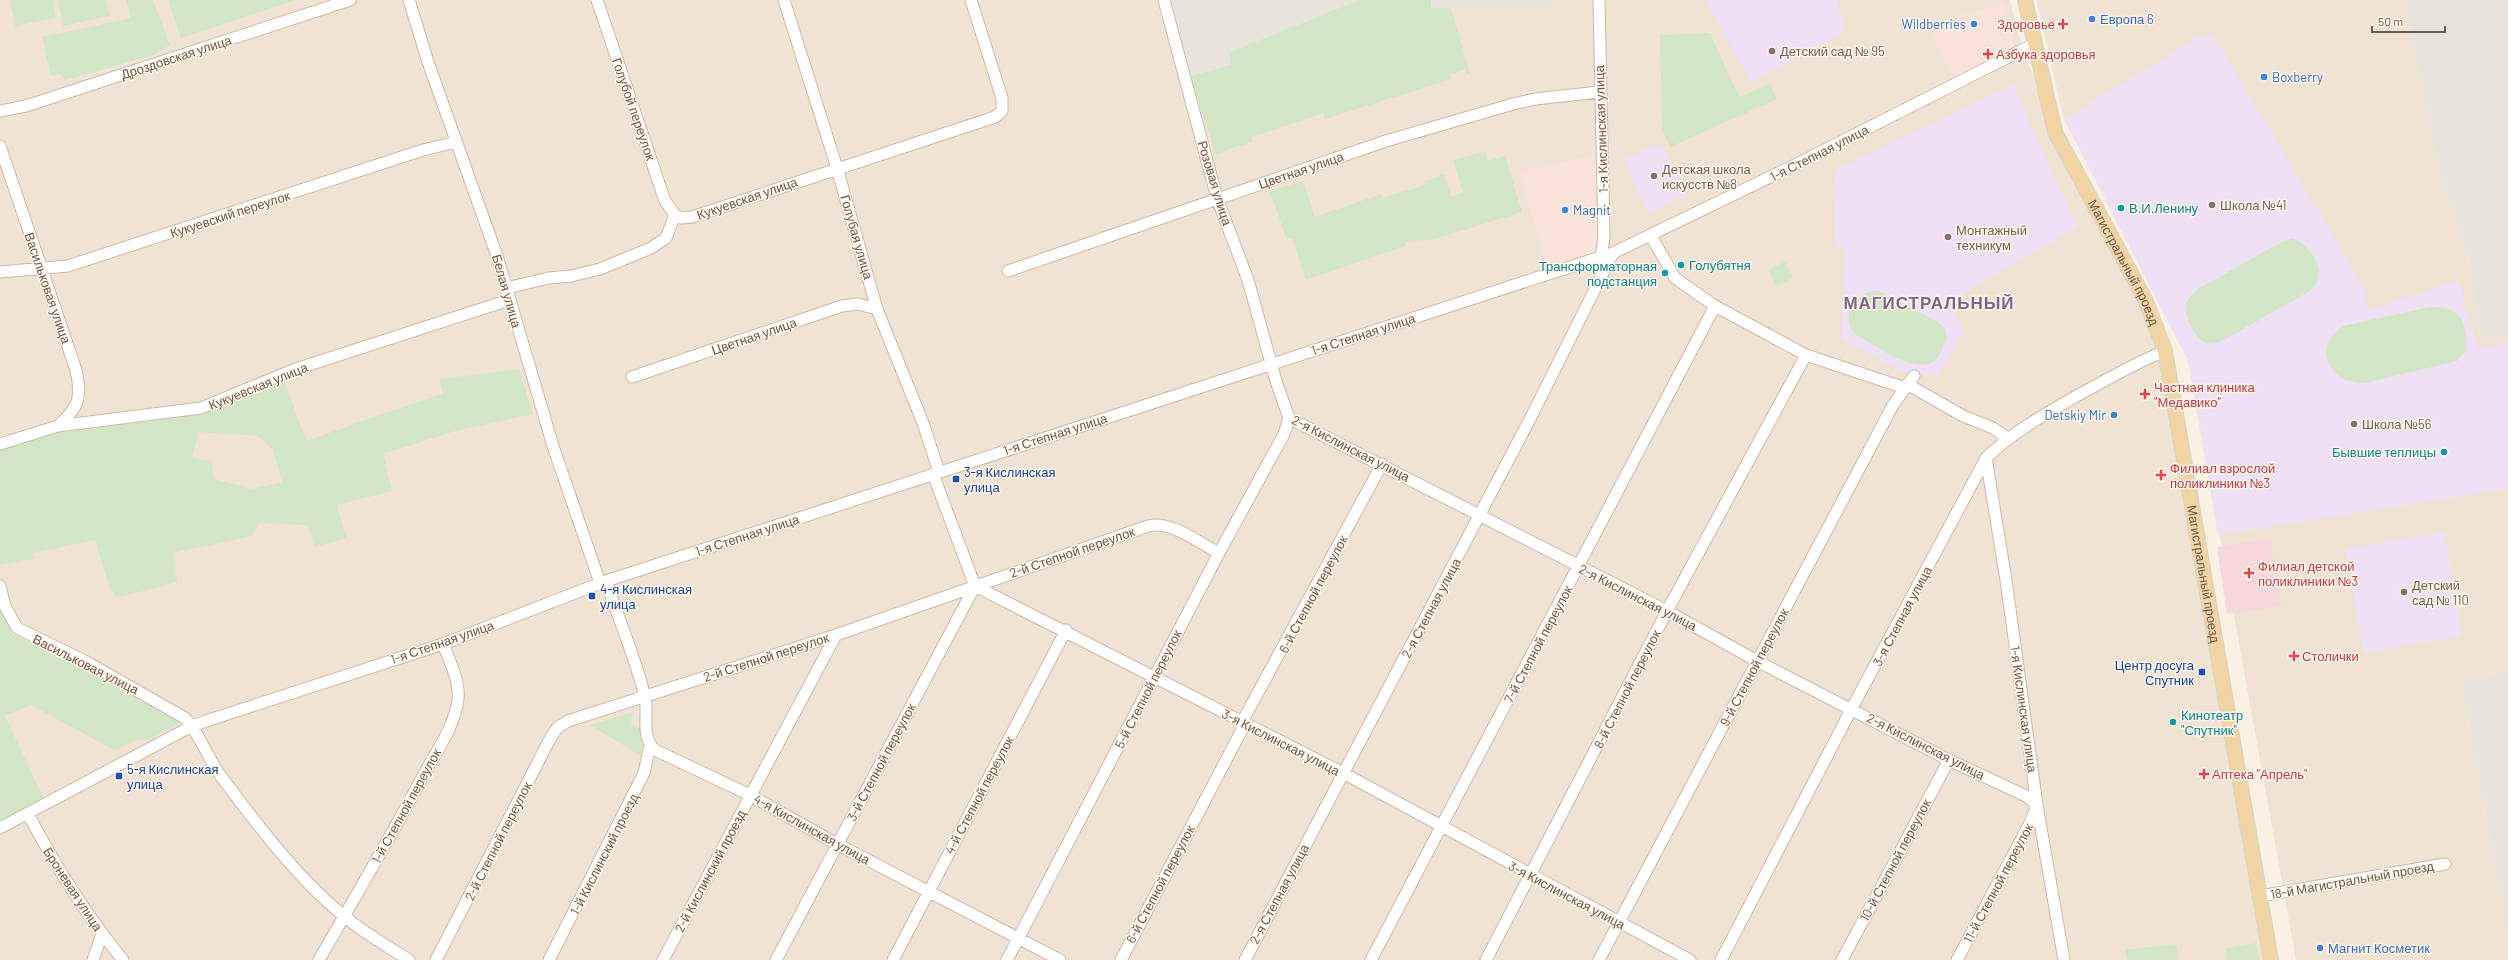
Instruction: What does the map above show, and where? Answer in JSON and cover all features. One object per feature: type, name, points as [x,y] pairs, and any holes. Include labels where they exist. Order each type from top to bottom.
[{"type":"main road","name":"Магистральный проезд","points":[[2024,0],[2055,132],[2146,301],[2165,351],[2271,960]]},
{"type":"street","name":"Дроздовская улица","points":[[0,111],[26,106],[350,0]]},
{"type":"street","name":"Белая улица","points":[[409,0],[456,142],[486,222],[553,446],[603,582]]},
{"type":"street","name":"Голубой переулок","points":[[597,0],[665,202],[675,215]]},
{"type":"street","name":"Голубая улица","points":[[784,0],[837,168],[877,309],[923,424],[936,473]]},
{"type":"street","name":"Кукуевская улица","points":[[675,215],[681,218],[692,217],[995,117],[1002,111],[1002,98],[971,0]]},
{"type":"street","name":"Розовая улица","points":[[1164,0],[1217,198],[1248,280],[1272,364]]},
{"type":"street","name":"1-я Кислинская улица","points":[[1599,0],[1599,92],[1604,237],[1601,257]]},
{"type":"street","name":"1-я Степная улица","points":[[0,828],[192,726],[270,698],[443,644],[603,582],[1613,253],[1651,236],[2034,44]]},
{"type":"street","name":"Цветная улица","points":[[1008,270],[1386,141],[1513,104],[1541,98],[1599,92]]},
{"type":"street","name":"Кукуевский переулок","points":[[0,272],[41,270],[75,264],[423,150],[456,142]]},
{"type":"street","name":"Васильковая улица","points":[[0,146],[76,370],[79,387],[78,402],[72,414],[58,426]]},
{"type":"street","points":[[506,288],[600,269],[637,254],[666,238],[675,215]]},
{"type":"street","points":[[1651,236],[1675,278],[1715,306],[1806,355],[1909,383],[1963,416],[1993,428],[2007,438]]},
{"type":"street","name":"2-я Степная улица","points":[[1244,960],[1581,321],[1613,253]]},
{"type":"street","name":"Кукуевская улица","points":[[0,444],[58,426],[201,408],[293,370],[509,300]]},
{"type":"street","name":"Цветная улица","points":[[632,377],[842,306],[858,304],[877,309]]},
{"type":"street","name":"7-й Степной переулок","points":[[1371,960],[1715,306]]},
{"type":"street","name":"3-я Степная улица","points":[[1721,960],[1852,708],[1986,458],[2007,438],[2128,368],[2165,351]]},
{"type":"street","name":"8-й Степной переулок","points":[[1486,960],[1667,611],[1806,355]]},
{"type":"street","name":"2-я Кислинская улица","points":[[1272,364],[1288,418],[1480,514],[1667,611],[1757,661],[1852,708],[1948,760],[2026,796],[2037,805]]},
{"type":"street","name":"9-й Степной переулок","points":[[1599,960],[1894,405],[1909,383]]},
{"type":"street","name":"5-й Степной переулок","points":[[1007,960],[1219,553],[1284,434],[1288,418]]},
{"type":"street","name":"1-я Кислинская улица","points":[[1986,458],[2006,580],[2037,805],[2064,960]]},
{"type":"street","name":"6-й Степной переулок","points":[[1120,960],[1243,723],[1382,464]]},
{"type":"street","points":[[936,473],[975,586]]},
{"type":"street","name":"2-й Степной переулок","points":[[436,960],[558,727],[568,721],[836,635],[1157,523],[1167,526],[1219,553]]},
{"type":"street","points":[[603,582],[645,697],[646,733],[650,745]]},
{"type":"street","name":"Васильковая улица","points":[[0,586],[5,606],[17,628],[83,660],[176,711],[192,726]]},
{"type":"street","name":"3-я Кислинская улица","points":[[975,586],[1066,630],[1343,774],[1530,876],[1690,960]]},
{"type":"street","name":"3-й Степной переулок","points":[[776,960],[975,586]]},
{"type":"street","name":"4-й Степной переулок","points":[[893,960],[1066,630]]},
{"type":"street","name":"2-й Кислинский проезд","points":[[663,960],[836,635]]},
{"type":"street","name":"1-й Степной переулок","points":[[319,960],[412,796],[447,731],[455,711],[458,698],[457,683],[443,644]]},
{"type":"street","points":[[192,726],[205,752],[224,780],[291,864],[315,890],[344,916],[409,960]]},
{"type":"street","name":"4-я Кислинская улица","points":[[650,745],[750,795],[838,844],[1019,937],[1060,960]]},
{"type":"street","name":"1-й Кислинский проезд","points":[[549,960],[644,773],[650,745]]},
{"type":"street","name":"10-й Степной переулок","points":[[1842,960],[1948,760]]},
{"type":"street","name":"11-й Степной переулок","points":[[1957,960],[2031,821],[2037,805]]},
{"type":"street","name":"Броневая улица","points":[[28,814],[50,857],[102,934],[123,960]]},
{"type":"street","name":"18-й Магистральный проезд","points":[[2260,896],[2445,864]]},
{"type":"street","points":[[93,960],[102,934]]},
{"type":"shaded area","points":[[0,0],[1168,0],[1191,75],[1359,0],[1431,0],[1431,8],[1553,8],[1553,0],[2010,0],[2023,53],[2166,357],[2267,960],[0,960]]},
{"type":"shaded area","points":[[1168,0],[1359,0],[1230,52],[1230,65],[1191,76]]},
{"type":"shaded area","points":[[1431,0],[1553,0],[1554,8],[1431,8]]},
{"type":"shaded area","name":"Детский сад № 95","points":[[1706,0],[1837,0],[1845,32],[1751,83]]},
{"type":"shaded area","points":[[2037,0],[2404,0],[2440,174],[2468,256],[2480,338],[2508,334],[2508,672],[2461,681],[2508,936],[2508,960],[2296,960],[2188,360],[2064,119]]},
{"type":"shaded area","points":[[2404,0],[2508,0],[2508,334],[2480,339],[2468,256],[2440,174]]},
{"type":"shaded area","points":[[2004,4],[2014,39],[2013,50],[1953,81],[1929,30],[1938,21]]},
{"type":"shaded area","points":[[2212,33],[2366,291],[2364,296],[2370,310],[2459,280],[2478,349],[2508,343],[2508,489],[2218,535],[2188,360],[2064,119],[2201,35],[2203,38]]},
{"type":"shaded area","name":"Монтажный техникум","points":[[2014,84],[2039,144],[2078,227],[1949,302],[1964,331],[1938,376],[1901,371],[1841,339],[1845,247],[1835,247],[1833,184],[1836,170]]},
{"type":"shaded area","name":"Детская школа искусств №8","points":[[1655,145],[1663,148],[1687,195],[1648,213],[1624,160]]},
{"type":"shaded area","points":[[1596,154],[1598,232],[1595,252],[1547,268],[1519,172]]},
{"type":"shaded area","name":"Детский сад № 110","points":[[2444,532],[2462,636],[2364,653],[2345,549]]},
{"type":"shaded area","name":"Филиал детской поликлиники №3","points":[[2271,539],[2282,606],[2227,614],[2217,547]]},
{"type":"shaded area","points":[[2508,672],[2508,936],[2461,681]]},
{"type":"green space","points":[[10,0],[53,0],[56,18],[15,26]]},
{"type":"green space","points":[[58,0],[106,0],[110,16],[63,26]]},
{"type":"green space","points":[[126,0],[153,0],[170,45],[154,55],[65,80],[61,74],[51,76],[42,37],[131,18]]},
{"type":"green space","points":[[168,0],[295,0],[181,38]]},
{"type":"green space","points":[[1359,0],[1431,0],[1431,8],[1451,8],[1470,73],[1466,75],[1465,70],[1451,74],[1452,79],[1325,119],[1323,113],[1251,137],[1252,142],[1215,154],[1191,76],[1230,65],[1230,52]]},
{"type":"green space","points":[[1710,33],[1739,97],[1770,84],[1777,99],[1670,147],[1662,128],[1660,35]]},
{"type":"green space","points":[[1485,151],[1488,161],[1505,156],[1522,212],[1435,239],[1406,242],[1406,246],[1306,280],[1292,238],[1287,240],[1270,191],[1303,181],[1315,217],[1381,194],[1383,198],[1424,185],[1423,182],[1444,174],[1451,197],[1463,192],[1453,160]]},
{"type":"green space","points":[[2293,238],[2308,249],[2316,260],[2318,266],[2318,280],[2310,291],[2220,342],[2209,344],[2201,340],[2194,331],[2186,314],[2186,304],[2191,295],[2198,289],[2283,241]]},
{"type":"green space","points":[[1785,262],[1793,278],[1777,286],[1768,270]]},
{"type":"green space","points":[[1873,291],[1879,291],[1938,322],[1945,329],[1947,338],[1941,352],[1935,360],[1927,364],[1906,362],[1894,357],[1853,333],[1849,319],[1851,307],[1860,297]]},
{"type":"green space","points":[[2430,307],[2441,308],[2456,313],[2463,323],[2466,350],[2457,361],[2365,383],[2352,382],[2342,378],[2328,363],[2326,353],[2328,344],[2333,334],[2343,326]]},
{"type":"green space","points":[[519,369],[533,414],[455,431],[383,454],[392,491],[337,505],[346,538],[314,547],[308,525],[259,523],[252,536],[173,553],[177,582],[117,598],[110,589],[95,540],[32,553],[33,559],[0,565],[0,448],[50,434],[200,415],[285,382],[306,441],[443,393],[439,379]],"holes":[[[198,432],[258,436],[273,450],[282,482],[253,489],[214,479],[212,461],[192,458]]]},
{"type":"green space","points":[[0,610],[12,634],[82,668],[180,723],[149,739],[137,740],[114,750],[31,705],[5,716],[44,799],[0,822]]},
{"type":"green space","points":[[633,712],[631,724],[642,729],[641,756],[590,725]]},
{"type":"green space","points":[[2256,943],[2259,960],[2227,960],[2225,949]]},
{"type":"green space","points":[[2176,944],[2179,960],[2127,960],[2125,950]]},
{"type":"place","name":"Европа 6","points":[[2092,19]]},
{"type":"place","name":"Wildberries","points":[[1974,24]]},
{"type":"place","name":"Здоровье","points":[[2063,24]]},
{"type":"place","name":"Детский сад № 95","points":[[1772,51]]},
{"type":"place","name":"Азбука здоровья","points":[[1988,54]]},
{"type":"place","name":"Boxberry","points":[[2264,77]]},
{"type":"place","name":"Детская школа искусств №8","points":[[1654,176]]},
{"type":"place","name":"Школа №41","points":[[2212,205]]},
{"type":"place","name":"В.И.Ленину","points":[[2121,208]]},
{"type":"place","name":"Magnit","points":[[1565,210]]},
{"type":"place","name":"Монтажный техникум","points":[[1948,237]]},
{"type":"place","name":"Голубятня","points":[[1681,265]]},
{"type":"place","name":"Трансформаторная подстанция","points":[[1665,273]]},
{"type":"place","name":"Частная клиника \"Медавико\"","points":[[2145,394]]},
{"type":"place","name":"Detskiy Mir","points":[[2114,415]]},
{"type":"place","name":"Школа №56","points":[[2354,424]]},
{"type":"place","name":"Бывшие теплицы","points":[[2444,452]]},
{"type":"place","name":"Филиал взрослой поликлиники №3","points":[[2161,475]]},
{"type":"place","name":"3-я Кислинская улица","points":[[956,479]]},
{"type":"place","name":"Филиал детской поликлиники №3","points":[[2249,573]]},
{"type":"place","name":"Детский сад № 110","points":[[2404,592]]},
{"type":"place","name":"4-я Кислинская улица","points":[[592,596]]},
{"type":"place","name":"Столички","points":[[2294,656]]},
{"type":"place","name":"Центр досуга Спутник","points":[[2202,672]]},
{"type":"place","name":"Кинотеатр \"Спутник\"","points":[[2173,722]]},
{"type":"place","name":"Аптека \"Апрель\"","points":[[2204,774]]},
{"type":"place","name":"5-я Кислинская улица","points":[[119,776]]},
{"type":"place","name":"Магнит Косметик","points":[[2320,948]]},
{"type":"district","name":"МАГИСТРАЛЬНЫЙ","points":[[1929,302]]}]
